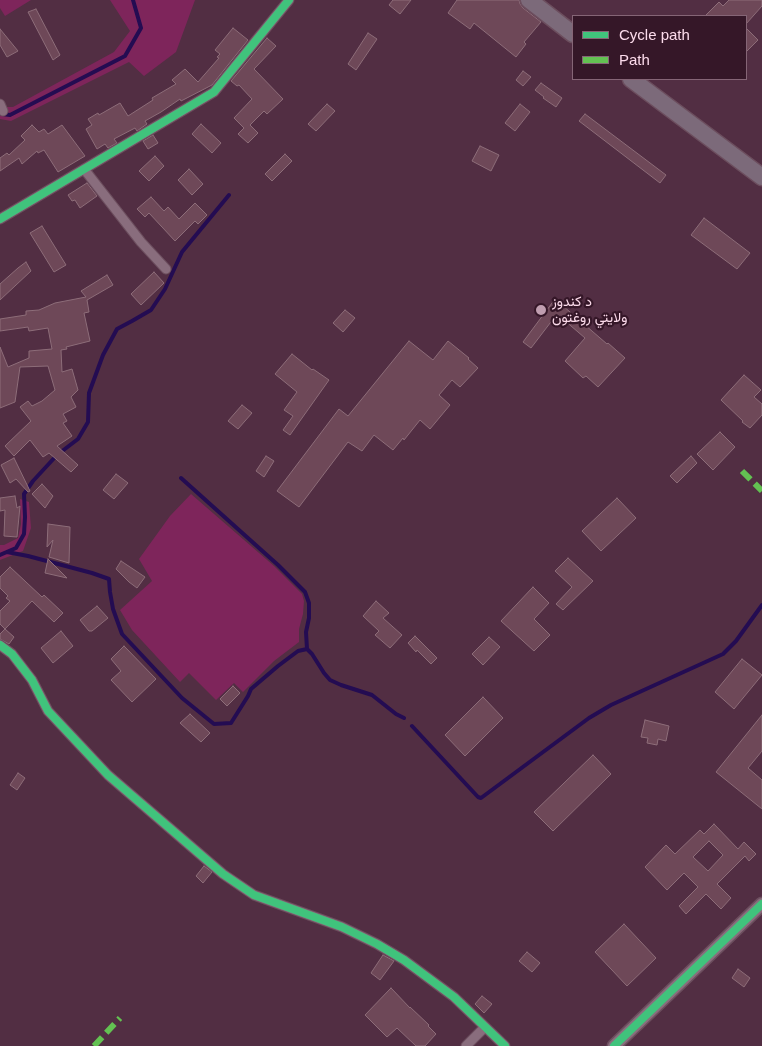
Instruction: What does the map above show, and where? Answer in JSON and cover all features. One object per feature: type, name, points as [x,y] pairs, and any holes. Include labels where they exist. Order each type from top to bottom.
[{"type":"highway","points":[[529,0],[572,33]]},
{"type":"highway","points":[[632,80],[762,177]]},
{"type":"street","points":[[0,219],[214,92],[289,0]]},
{"type":"street","points":[[84,169],[166,269]]},
{"type":"street","points":[[0,645],[12,654],[32,680],[48,711],[108,775],[223,874],[254,896],[342,927],[404,960],[454,997],[505,1046]]},
{"type":"street","points":[[614,1046],[762,904]]},
{"type":"street","points":[[466,1046],[485,1027]]},
{"type":"shaded area","points":[[0,0],[31,0],[5,16],[0,8]]},
{"type":"shaded area","points":[[110,0],[195,0],[176,52],[144,76],[129,62],[11,121],[0,119],[0,107],[13,107],[114,52],[130,31]]},
{"type":"shaded area","points":[[191,494],[274,566],[302,594],[304,601],[299,629],[299,642],[274,661],[243,692],[234,683],[216,700],[189,673],[180,682],[132,630],[120,610],[152,581],[139,559],[170,516]]},
{"type":"shaded area","points":[[20,499],[29,502],[31,528],[23,551],[0,560],[0,545],[18,538],[21,524]]},
{"type":"building","points":[[393,0],[411,0],[400,14],[389,5]]},
{"type":"building","points":[[457,0],[519,0],[523,8],[541,22],[524,42],[526,44],[516,57],[474,23],[470,29],[448,13]]},
{"type":"building","points":[[729,0],[762,0],[762,6],[747,23],[747,15],[706,15],[719,2],[723,6]]},
{"type":"building","points":[[36,9],[60,55],[53,60],[28,12]]},
{"type":"building","points":[[233,28],[248,40],[212,85],[181,101],[180,99],[145,121],[147,124],[137,131],[135,128],[114,139],[117,143],[108,148],[105,144],[97,149],[86,129],[92,125],[88,119],[120,103],[128,116],[153,100],[152,98],[176,84],[172,80],[185,69],[198,82],[219,58],[217,57],[220,54],[215,50]]},
{"type":"building","points":[[0,29],[18,51],[7,57],[0,45]]},
{"type":"building","points":[[747,29],[758,40],[747,51]]},
{"type":"building","points":[[368,33],[377,39],[356,70],[348,64]]},
{"type":"building","points":[[267,38],[276,46],[254,69],[283,99],[267,114],[264,111],[250,125],[258,133],[248,143],[238,134],[244,128],[234,118],[252,99],[239,85],[237,86],[231,81]]},
{"type":"building","points":[[523,71],[531,77],[523,86],[516,80]]},
{"type":"building","points":[[541,83],[562,98],[556,107],[535,90]]},
{"type":"building","points":[[327,104],[335,111],[316,131],[308,124]]},
{"type":"building","points":[[520,104],[530,112],[515,131],[505,123]]},
{"type":"building","points":[[585,114],[666,175],[660,183],[579,121]]},
{"type":"building","points":[[201,124],[221,143],[212,153],[192,134]]},
{"type":"building","points":[[32,125],[39,132],[44,129],[48,134],[62,125],[85,156],[58,172],[44,150],[38,153],[37,151],[22,164],[19,158],[0,171],[0,158],[7,153],[9,155],[25,140],[21,136]]},
{"type":"building","points":[[153,135],[158,143],[148,149],[143,141]]},
{"type":"building","points":[[480,146],[499,155],[491,171],[472,161]]},
{"type":"building","points":[[285,154],[292,161],[272,181],[265,174]]},
{"type":"building","points":[[155,156],[164,166],[149,181],[139,171]]},
{"type":"building","points":[[189,169],[203,184],[192,195],[178,180]]},
{"type":"building","points":[[87,183],[97,196],[80,208],[75,200],[72,201],[68,195]]},
{"type":"building","points":[[151,197],[164,211],[168,207],[179,219],[195,203],[207,215],[198,224],[195,221],[175,241],[149,213],[145,217],[137,209]]},
{"type":"building","points":[[704,218],[750,253],[737,269],[691,235]]},
{"type":"building","points":[[42,226],[66,265],[54,272],[30,233]]},
{"type":"building","points":[[26,262],[31,271],[0,300],[0,284]]},
{"type":"building","points":[[154,272],[164,283],[141,305],[131,294]]},
{"type":"building","points":[[107,275],[113,285],[87,300],[89,312],[84,313],[90,341],[61,350],[62,372],[72,369],[78,390],[71,397],[76,407],[63,414],[67,421],[63,423],[72,436],[57,446],[78,465],[71,472],[49,453],[43,457],[30,440],[14,456],[5,446],[31,421],[20,407],[28,401],[32,406],[42,401],[55,390],[48,366],[20,367],[15,402],[0,408],[0,347],[8,367],[29,358],[29,351],[52,349],[48,328],[29,331],[28,327],[0,331],[0,319],[26,315],[26,311],[39,310],[55,303],[86,297],[81,291]]},
{"type":"building","points":[[555,299],[625,358],[598,387],[586,376],[583,378],[565,361],[585,338],[557,314],[531,348],[523,342]]},
{"type":"building","points":[[345,310],[355,318],[343,332],[333,323]]},
{"type":"building","points":[[409,341],[433,360],[448,341],[478,368],[460,387],[452,380],[439,395],[450,405],[430,429],[420,420],[393,450],[374,435],[362,451],[348,442],[299,507],[277,491],[339,409],[348,416]]},
{"type":"building","points":[[292,354],[312,370],[329,380],[290,435],[283,430],[293,416],[284,410],[297,392],[275,374]]},
{"type":"building","points":[[744,375],[761,390],[754,397],[762,404],[762,415],[750,428],[721,400]]},
{"type":"building","points":[[242,405],[252,413],[238,429],[228,421]]},
{"type":"building","points":[[720,432],[735,447],[713,470],[697,454]]},
{"type":"building","points":[[266,456],[274,461],[264,477],[256,471]]},
{"type":"building","points":[[691,456],[697,463],[677,483],[670,476]]},
{"type":"building","points":[[14,458],[30,491],[28,492],[16,479],[10,483],[1,465]]},
{"type":"building","points":[[116,474],[128,483],[114,499],[103,490]]},
{"type":"building","points":[[42,484],[53,496],[45,508],[32,494]]},
{"type":"building","points":[[15,496],[17,508],[20,506],[17,537],[4,536],[5,510],[0,511],[0,498]]},
{"type":"building","points":[[617,498],[636,518],[601,551],[582,531]]},
{"type":"building","points":[[48,524],[70,527],[69,563],[49,557],[53,540],[47,547]]},
{"type":"building","points":[[568,558],[593,581],[563,610],[556,604],[572,587],[555,571]]},
{"type":"building","points":[[48,559],[67,578],[45,573]]},
{"type":"building","points":[[121,561],[145,577],[137,588],[116,569]]},
{"type":"building","points":[[10,567],[42,597],[44,595],[63,613],[54,622],[32,601],[5,629],[0,624],[0,611],[10,601],[0,588],[0,577]]},
{"type":"building","points":[[533,587],[549,603],[534,619],[550,635],[534,651],[501,621]]},
{"type":"building","points":[[376,601],[389,613],[383,618],[402,635],[390,648],[375,635],[379,631],[363,616]]},
{"type":"building","points":[[97,606],[108,618],[92,631],[89,631],[80,620]]},
{"type":"building","points":[[5,629],[14,637],[9,644],[0,639],[0,634]]},
{"type":"building","points":[[61,631],[73,646],[53,663],[41,648]]},
{"type":"building","points":[[415,636],[437,658],[431,664],[408,643]]},
{"type":"building","points":[[489,637],[500,647],[483,665],[472,654]]},
{"type":"building","points":[[124,646],[156,679],[132,702],[111,680],[121,671],[111,659]]},
{"type":"building","points":[[742,659],[762,675],[734,709],[715,692]]},
{"type":"building","points":[[233,686],[240,693],[227,706],[220,699]]},
{"type":"building","points":[[483,697],[503,718],[465,756],[445,735]]},
{"type":"building","points":[[190,714],[210,733],[201,742],[180,723]]},
{"type":"building","points":[[762,715],[762,751],[748,768],[762,780],[762,809],[716,772]]},
{"type":"building","points":[[645,720],[669,726],[666,741],[658,739],[657,745],[647,743],[648,738],[641,737]]},
{"type":"building","points":[[593,755],[611,774],[553,831],[534,812]]},
{"type":"building","points":[[18,773],[25,778],[17,790],[10,785]]},
{"type":"building","points":[[714,824],[738,849],[744,842],[756,854],[749,861],[745,856],[717,884],[731,898],[721,909],[706,894],[686,914],[679,906],[698,887],[684,873],[667,890],[645,867],[666,845],[675,854],[700,830],[704,834]],"holes":[[[709,841],[723,855],[708,871],[693,857]]]},
{"type":"building","points":[[204,866],[212,872],[203,883],[196,876]]},
{"type":"building","points":[[624,924],[656,958],[627,986],[595,952]]},
{"type":"building","points":[[527,952],[540,963],[532,972],[519,961]]},
{"type":"building","points":[[383,955],[394,961],[380,980],[371,973]]},
{"type":"building","points":[[738,969],[750,978],[744,987],[732,978]]},
{"type":"building","points":[[391,988],[436,1034],[425,1046],[416,1046],[397,1028],[387,1037],[365,1015]]},
{"type":"building","points":[[482,996],[492,1004],[484,1013],[475,1004]]},
{"type":"waterway","points":[[2,114],[10,115],[125,56],[141,28],[133,0]]},
{"type":"waterway","points":[[0,555],[16,548],[24,534],[24,494],[33,481],[57,455],[78,439],[88,422],[89,393],[103,355],[117,329],[151,310],[165,289],[182,252],[229,195]]},
{"type":"waterway","points":[[181,478],[278,565],[305,592],[309,603],[309,618],[306,632],[307,649]]},
{"type":"waterway","points":[[7,552],[28,556],[109,579],[113,609],[122,634],[182,698],[214,724],[231,723],[251,689],[298,651],[307,649],[330,680],[372,695],[404,718]]},
{"type":"waterway","points":[[412,726],[481,798],[589,718],[611,705],[723,654],[736,641],[762,605]]},
{"type":"marked path","points":[[742,471],[762,491]]},
{"type":"marked path","points":[[94,1046],[120,1018]]},
{"type":"cycle path","points":[[0,219],[214,92],[289,0]]},
{"type":"cycle path","points":[[0,645],[12,654],[32,680],[48,711],[108,775],[223,874],[254,895],[342,927],[404,960],[454,997],[505,1046]]},
{"type":"cycle path","points":[[614,1046],[762,904]]},
{"type":"place","name":"د کندوز ولایتي روغتون","points":[[541,310]]}]
